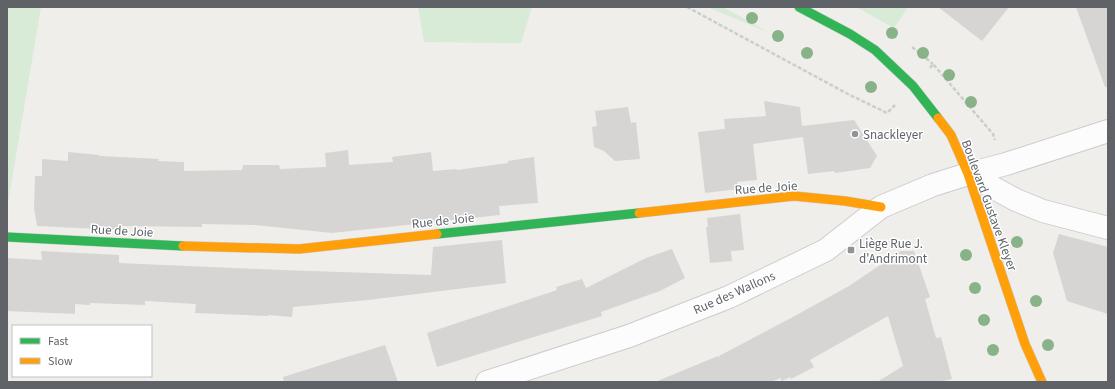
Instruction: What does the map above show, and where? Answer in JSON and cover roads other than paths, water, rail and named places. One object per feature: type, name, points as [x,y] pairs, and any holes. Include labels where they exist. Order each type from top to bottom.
[{"type":"street","name":"Boulevard Gustave Kleyer","points":[[799,7],[850,34],[875,50],[913,86],[951,135],[968,174],[1024,344],[1042,382]]},
{"type":"street","name":"Rue des Wallons","points":[[487,382],[629,336],[729,297],[826,250],[881,206],[933,185],[1006,164],[1108,131]]},
{"type":"street","points":[[968,174],[1016,200],[1043,211],[1108,228]]},
{"type":"street","name":"Rue de Joie","points":[[7,238],[209,247],[299,249],[794,196],[881,206]]},
{"type":"place","name":"Snackleyer","points":[[855,134]]},
{"type":"place","name":"Liège Rue J. d'Andrimont","points":[[851,250]]}]
